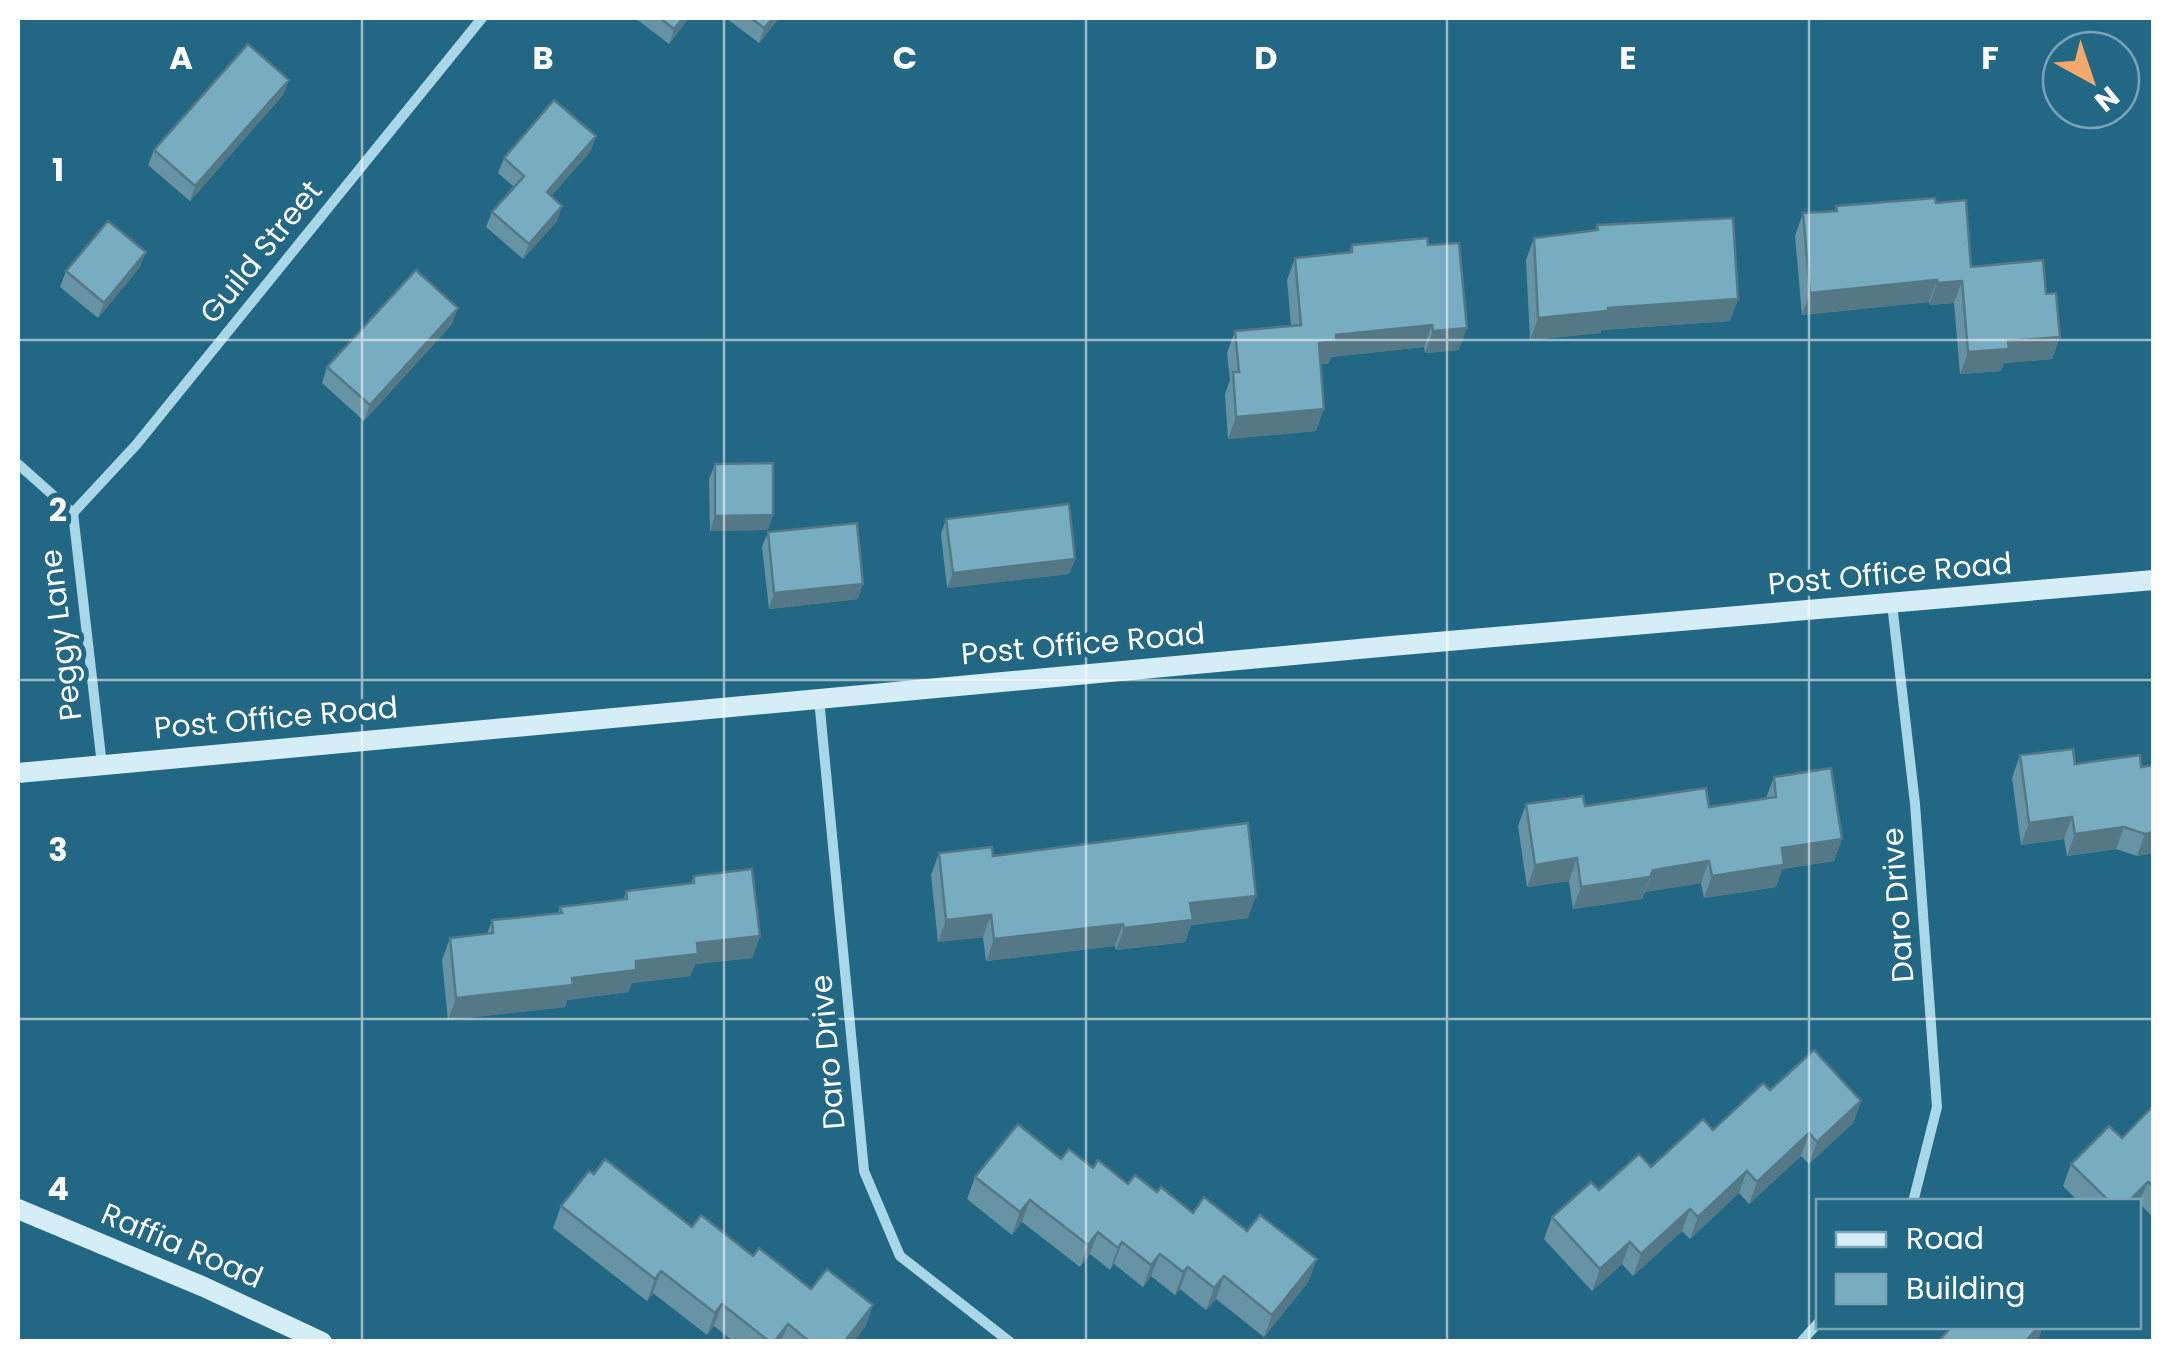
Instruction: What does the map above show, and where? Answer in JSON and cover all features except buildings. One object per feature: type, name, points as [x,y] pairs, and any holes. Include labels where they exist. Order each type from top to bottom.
[{"type":"street","name":"Guild Street","points":[[72,513],[136,445],[482,18]]},
{"type":"street","name":"Peggy Lane","points":[[18,464],[72,513],[102,764]]},
{"type":"street","name":"Post Office Road","points":[[18,772],[2154,580]]},
{"type":"street","name":"Daro Drive","points":[[1892,604],[1916,804],[1937,1107],[1914,1199]]},
{"type":"street","name":"Daro Drive","points":[[819,698],[864,1171],[900,1256],[1010,1342]]},
{"type":"street","name":"Raffia Road","points":[[18,1209],[204,1287],[322,1342]]}]
